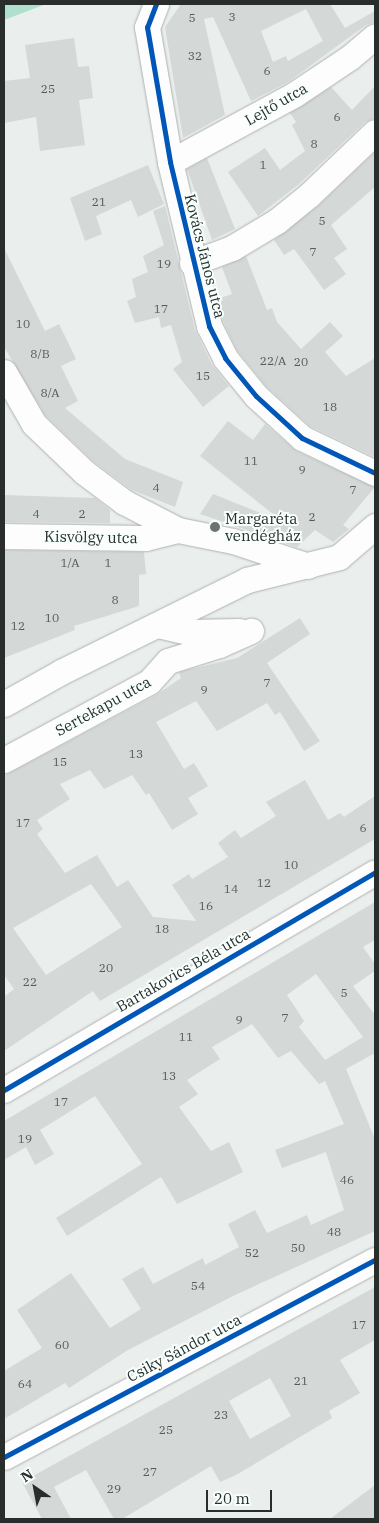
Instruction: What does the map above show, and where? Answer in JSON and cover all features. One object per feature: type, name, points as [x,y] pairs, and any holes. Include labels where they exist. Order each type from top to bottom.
[{"type":"street","name":"Kovács János utca","points":[[156,4],[147,27],[170,162],[208,326],[226,358],[256,396],[302,438],[375,472]]},
{"type":"street","name":"Lejtő utca","points":[[170,162],[295,94],[349,58],[375,36]]},
{"type":"street","points":[[192,263],[232,248],[277,221],[310,195],[375,132]]},
{"type":"street","points":[[4,372],[34,424],[53,445],[124,502],[178,530],[233,541],[308,566]]},
{"type":"street","points":[[4,704],[60,672],[247,580],[339,557],[375,526]]},
{"type":"street","name":"Kisvölgy utca","points":[[4,536],[145,538],[178,530]]},
{"type":"street","name":"Sertekapu utca","points":[[4,760],[149,682],[168,661],[219,646],[251,631],[189,632],[158,624]]},
{"type":"street","name":"Bartakovics Béla utca","points":[[4,1090],[375,872]]},
{"type":"street","name":"Csiky Sándor utca","points":[[4,1457],[375,1260]]},
{"type":"green space","points":[[4,4],[46,4],[4,20]]},
{"type":"building","points":[[181,4],[330,4],[345,28],[375,11],[375,22],[366,25],[288,82],[251,101],[213,17],[204,19],[225,115],[183,138],[165,27]],"holes":[[[306,9],[323,41],[288,61],[286,56],[273,62],[261,31]]]},
{"type":"building","points":[[74,38],[78,67],[89,66],[93,98],[79,100],[85,145],[40,151],[36,117],[4,123],[4,81],[30,78],[25,45]]},
{"type":"building","points":[[375,86],[375,118],[365,122],[299,184],[258,216],[228,172],[265,148],[280,170],[305,151],[292,125],[296,122],[290,113],[331,87],[352,110]]},
{"type":"building","points":[[375,152],[375,187],[331,225],[347,249],[334,258],[346,274],[324,290],[294,249],[284,255],[274,240],[318,206]]},
{"type":"building","points":[[207,158],[235,229],[212,240],[187,169]]},
{"type":"building","points":[[148,165],[164,204],[138,217],[131,200],[96,216],[102,234],[85,241],[70,198]]},
{"type":"building","points":[[165,206],[195,330],[212,365],[229,386],[203,407],[173,369],[182,362],[171,325],[161,328],[159,317],[135,323],[127,301],[136,297],[132,279],[148,272],[143,256],[164,245],[153,211]]},
{"type":"building","points":[[4,248],[45,331],[59,324],[76,359],[61,366],[78,401],[65,408],[125,459],[183,482],[175,507],[132,490],[93,461],[45,415],[4,347]]},
{"type":"building","points":[[246,256],[267,310],[272,308],[277,322],[301,349],[330,322],[343,336],[325,352],[346,376],[375,358],[375,457],[310,426],[266,386],[237,350],[223,321],[217,299],[232,294],[222,267]]},
{"type":"building","points":[[228,421],[253,440],[265,424],[296,451],[375,487],[343,525],[349,529],[333,542],[315,530],[297,547],[200,514],[213,494],[283,522],[200,456]]},
{"type":"building","points":[[4,495],[95,498],[110,510],[110,523],[4,522]]},
{"type":"building","points":[[4,550],[144,552],[146,574],[139,575],[139,606],[74,626],[75,630],[4,658]]},
{"type":"building","points":[[300,618],[310,634],[267,663],[320,741],[304,751],[280,712],[275,715],[267,703],[217,731],[196,701],[156,722],[184,769],[194,763],[208,786],[188,798],[198,814],[172,830],[149,793],[146,795],[132,775],[104,789],[90,770],[60,784],[70,799],[37,820],[43,829],[37,834],[65,873],[97,855],[117,887],[128,880],[153,917],[196,921],[172,885],[189,874],[192,879],[228,857],[218,843],[235,830],[241,838],[276,816],[266,802],[305,780],[328,820],[340,813],[344,817],[375,796],[375,839],[100,1001],[93,991],[4,1051],[4,997],[14,989],[4,975],[4,776],[156,695],[181,678],[179,672],[237,658]],"holes":[[[91,884],[122,927],[46,975],[13,928]]]},
{"type":"building","points":[[375,902],[375,940],[363,947],[375,964],[375,971],[353,986],[375,1015],[375,1053],[346,1069],[375,1139],[375,1231],[235,1295],[128,1350],[69,1388],[65,1383],[4,1419],[4,1371],[42,1348],[17,1310],[71,1273],[110,1328],[141,1309],[122,1279],[143,1267],[153,1284],[203,1258],[205,1265],[239,1247],[228,1224],[255,1210],[267,1233],[307,1215],[311,1225],[344,1210],[326,1152],[282,1168],[275,1150],[344,1124],[325,1081],[319,1084],[291,1051],[278,1058],[252,1024],[212,1047],[220,1059],[187,1080],[198,1094],[179,1107],[211,1151],[229,1142],[243,1172],[177,1204],[161,1177],[67,1236],[56,1218],[142,1164],[95,1096],[40,1130],[54,1154],[35,1165],[26,1147],[4,1160],[4,1121]],"holes":[[[316,974],[363,1037],[325,1060],[299,1027],[304,1021],[287,995]]]},
{"type":"building","points":[[375,1287],[375,1340],[340,1360],[360,1393],[329,1411],[332,1418],[236,1475],[220,1482],[211,1466],[122,1519],[114,1519],[86,1470],[54,1487],[71,1519],[42,1519],[22,1482]],"holes":[[[270,1378],[291,1416],[250,1439],[229,1401]]]},
{"type":"building","points":[[375,1485],[375,1519],[330,1519]]},
{"type":"cycle path","points":[[156,4],[147,27],[170,162],[209,326],[225,358],[256,396],[302,438],[375,473]]},
{"type":"cycle path","points":[[4,1090],[375,872]]},
{"type":"cycle path","points":[[4,1457],[375,1260]]},
{"type":"place","name":"Margaréta vendégház","points":[[215,527]]}]
